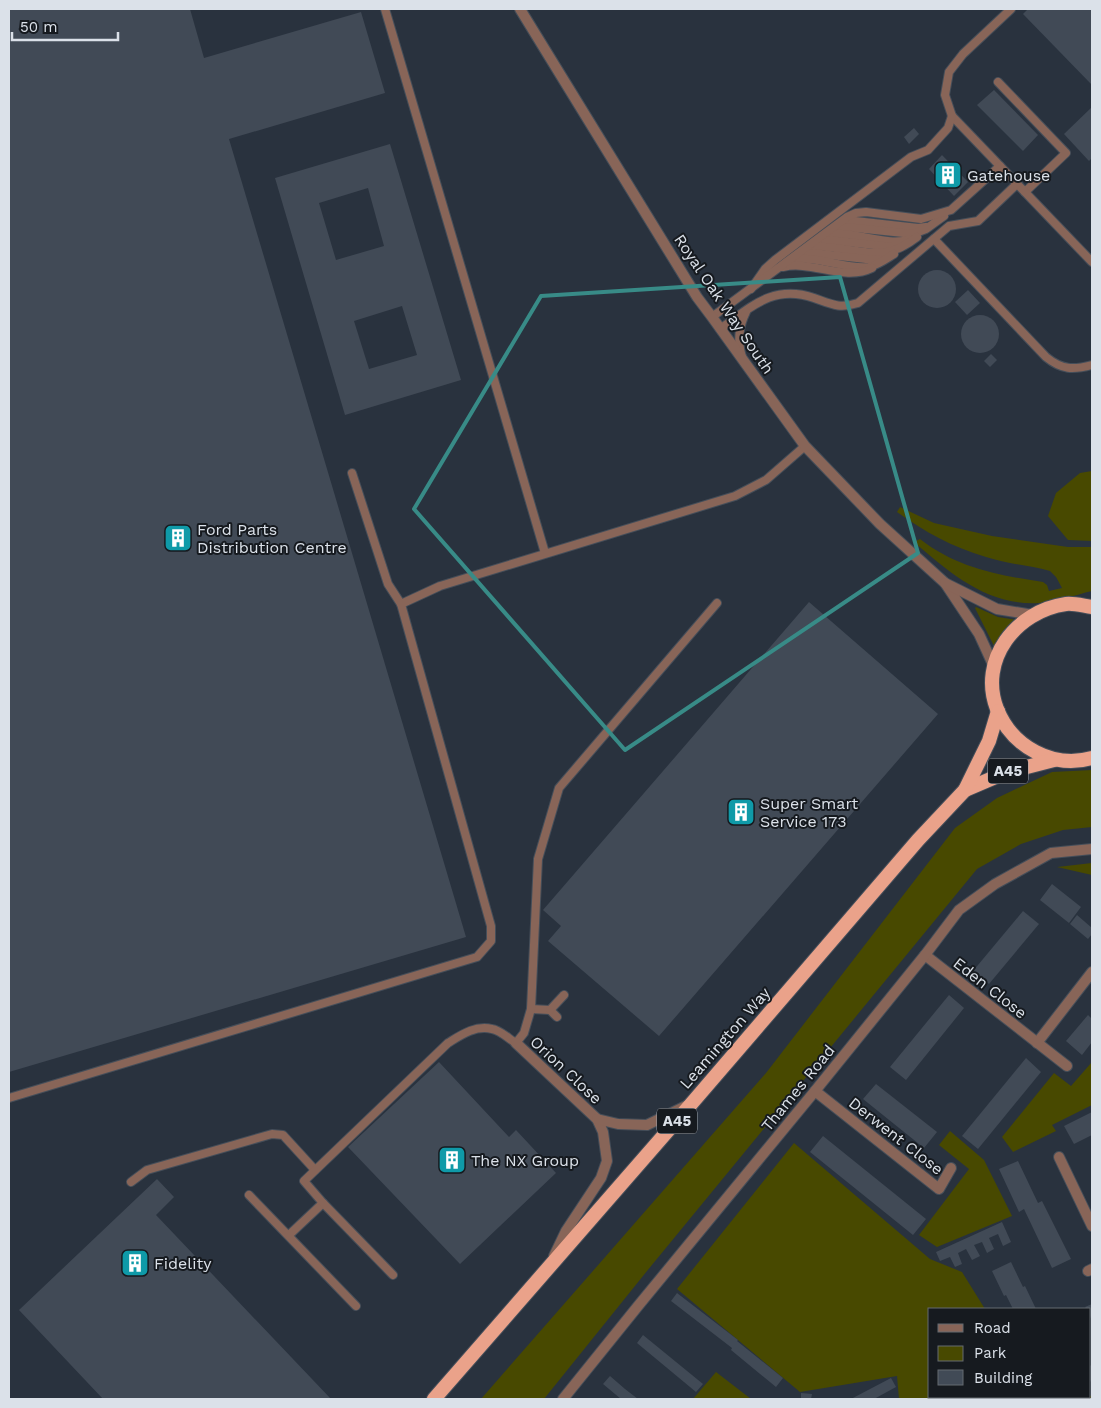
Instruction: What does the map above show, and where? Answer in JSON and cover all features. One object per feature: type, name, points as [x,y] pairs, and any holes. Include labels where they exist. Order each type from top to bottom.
[{"type":"highway","points":[[1092,598],[1042,610],[1020,623],[1004,642],[995,662],[992,684],[998,711],[1012,734],[1032,751],[1054,760],[1080,762],[1092,758]]},
{"type":"highway","points":[[1071,604],[1092,607]]},
{"type":"highway","name":"Leamington Way","points":[[434,1399],[692,1104],[918,840],[965,790],[989,741],[998,711]]},
{"type":"highway","name":"Leamington Way","points":[[965,790],[1007,772],[1054,760]]},
{"type":"street","name":"Royal Oak Way South","points":[[520,9],[697,297],[805,446],[880,524],[944,583],[979,634],[994,669]]},
{"type":"street","name":"Royal Oak Way South","points":[[944,583],[997,609],[1032,616]]},
{"type":"street","name":"Thames Road","points":[[563,1399],[815,1091],[959,910],[995,884],[1051,853],[1092,849]]},
{"type":"street","name":"Eden Close","points":[[925,955],[1067,1066]]},
{"type":"street","points":[[1037,1043],[1092,972]]},
{"type":"street","name":"Orion Close","points":[[516,1043],[597,1119],[603,1132],[607,1161],[601,1178],[566,1230],[549,1267]]},
{"type":"street","name":"Derwent Close","points":[[815,1091],[939,1189],[951,1168]]},
{"type":"street","name":"Orion Close","points":[[597,1119],[618,1124],[647,1125],[692,1104]]},
{"type":"street","points":[[1058,1157],[1092,1226]]},
{"type":"lane","points":[[385,9],[546,553]]},
{"type":"lane","points":[[995,24],[1005,9]]},
{"type":"lane","points":[[1011,9],[963,54],[949,72],[945,95],[952,116],[1092,262]]},
{"type":"lane","points":[[998,82],[1066,153],[1025,192]]},
{"type":"lane","points":[[750,289],[765,269],[775,260],[911,157],[928,150],[948,128],[952,116]]},
{"type":"lane","points":[[776,270],[790,266],[861,273],[874,268],[944,216],[1000,166]]},
{"type":"lane","points":[[720,329],[746,310],[774,294],[812,297],[834,306],[858,304],[949,226],[978,221],[1017,184]]},
{"type":"lane","points":[[712,317],[810,244],[856,213],[866,212],[921,219],[951,210]]},
{"type":"lane","points":[[837,225],[850,220],[922,228],[944,216]]},
{"type":"lane","points":[[828,231],[846,227],[909,235],[918,233],[934,224]]},
{"type":"lane","points":[[819,238],[828,234],[838,234],[904,241],[926,230]]},
{"type":"lane","points":[[810,244],[824,240],[896,247],[917,236]]},
{"type":"lane","points":[[934,239],[1054,364],[1076,369],[1092,365]]},
{"type":"lane","points":[[802,250],[820,246],[883,254],[892,252],[908,243]]},
{"type":"lane","points":[[793,257],[802,253],[812,253],[878,260],[899,250]]},
{"type":"lane","points":[[784,264],[798,259],[870,267],[891,256]]},
{"type":"lane","points":[[744,362],[740,336],[742,320],[746,310]]},
{"type":"lane","points":[[401,604],[440,586],[734,496],[766,480],[805,446]]},
{"type":"lane","points":[[9,1098],[477,957],[491,941],[491,926],[487,908],[401,604],[388,584],[352,473]]},
{"type":"lane","points":[[393,1275],[304,1181],[448,1043],[461,1034],[478,1028],[493,1029],[516,1043],[524,1033],[531,1008],[538,858],[559,788],[716,603]]},
{"type":"lane","points":[[550,1010],[564,995]]},
{"type":"lane","points":[[531,1008],[550,1010],[557,1017]]},
{"type":"lane","points":[[131,1182],[147,1170],[272,1134],[283,1135],[315,1170]]},
{"type":"lane","points":[[250,1195],[356,1306]]},
{"type":"lane","points":[[289,1235],[323,1203]]},
{"type":"highlighted area","points":[[840,277],[918,553],[625,750],[414,509],[541,296]]},
{"type":"green space","points":[[1092,471],[1092,541],[1068,540],[1048,516],[1056,493],[1080,473]]},
{"type":"green space","points":[[900,507],[934,523],[992,536],[1068,547],[1092,547],[1092,591],[1059,600],[1021,603],[1003,599],[971,586],[914,542],[920,539],[948,557],[978,569],[1043,582],[1047,585],[1049,591],[1062,588],[1050,571],[994,559],[962,549],[939,538],[897,512]]},
{"type":"green space","points":[[976,607],[998,617],[1017,620],[997,646],[994,646]]},
{"type":"green space","points":[[1092,770],[1092,827],[1063,830],[1021,844],[977,869],[544,1399],[481,1399],[766,1073],[955,828],[997,798],[1052,772]]},
{"type":"green space","points":[[1092,863],[1092,875],[1057,867]]},
{"type":"green space","points":[[1092,1062],[1092,1105],[1052,1125],[1056,1131],[1013,1152],[1002,1137],[1054,1073],[1071,1086]]},
{"type":"green space","points":[[950,1131],[984,1160],[1012,1216],[937,1247],[919,1235],[969,1169],[939,1145]]},
{"type":"green space","points":[[794,1143],[930,1259],[962,1272],[984,1308],[928,1308],[928,1398],[1091,1397],[1092,1399],[899,1399],[897,1376],[800,1392],[677,1289]]},
{"type":"green space","points":[[716,1372],[751,1399],[693,1399]]},
{"type":"building","name":"Ford Parts Distribution Centre","points":[[9,9],[190,9],[204,58],[361,12],[385,93],[229,139],[466,937],[9,1072]]},
{"type":"building","points":[[1028,9],[1092,9],[1092,85],[1023,14]]},
{"type":"building","points":[[994,90],[1038,135],[1023,151],[977,105]]},
{"type":"building","points":[[1092,107],[1092,158],[1089,161],[1064,134]]},
{"type":"building","points":[[914,128],[919,134],[909,144],[904,137]]},
{"type":"building","points":[[390,144],[461,380],[345,415],[275,178]],"holes":[[[368,188],[384,246],[336,260],[319,203]],[[402,306],[417,355],[369,369],[354,321]]]},
{"type":"building","name":"Gatehouse","points":[[942,155],[968,182],[954,196],[929,169]]},
{"type":"building","points":[[937,270],[950,276],[956,289],[950,302],[937,308],[924,302],[918,289],[924,276]]},
{"type":"building","points":[[968,290],[980,303],[967,315],[955,302]]},
{"type":"building","points":[[980,315],[993,321],[999,334],[993,347],[980,353],[967,347],[961,334],[967,321]]},
{"type":"building","points":[[991,354],[997,360],[990,367],[984,361]]},
{"type":"building","name":"Super Smart Service 173","points":[[809,602],[938,714],[659,1036],[548,941],[561,926],[543,910]]},
{"type":"building","points":[[1052,884],[1081,907],[1069,923],[1040,900]]},
{"type":"building","points":[[1023,911],[1039,924],[989,984],[973,971]]},
{"type":"building","points":[[1077,915],[1092,928],[1092,934],[1088,939],[1070,924]]},
{"type":"building","points":[[949,995],[964,1008],[906,1080],[890,1067]]},
{"type":"building","points":[[1088,1015],[1092,1019],[1092,1042],[1082,1055],[1066,1041]]},
{"type":"building","points":[[1026,1058],[1041,1072],[978,1149],[962,1136]]},
{"type":"building","name":"The NX Group","points":[[439,1062],[509,1137],[516,1130],[556,1173],[460,1264],[348,1147]]},
{"type":"building","points":[[876,1084],[937,1132],[924,1148],[863,1099]]},
{"type":"building","points":[[1092,1112],[1092,1135],[1074,1144],[1064,1126]]},
{"type":"building","points":[[823,1136],[926,1219],[913,1235],[810,1152]]},
{"type":"building","points":[[1018,1161],[1038,1203],[1042,1201],[1071,1259],[1052,1268],[1024,1209],[1019,1212],[999,1169]]},
{"type":"building","name":"Fidelity","points":[[157,1179],[174,1197],[156,1215],[331,1399],[103,1399],[19,1310]]},
{"type":"building","points":[[1002,1222],[1011,1242],[1003,1246],[998,1234],[989,1238],[994,1249],[987,1253],[982,1242],[974,1245],[980,1256],[972,1260],[966,1249],[958,1253],[962,1264],[955,1267],[950,1257],[940,1261],[936,1252]]},
{"type":"building","points":[[1011,1262],[1036,1308],[1012,1308],[1006,1295],[1004,1296],[992,1271]]},
{"type":"building","points":[[677,1293],[783,1378],[776,1387],[731,1350],[732,1348],[671,1301]]},
{"type":"building","points":[[1092,1304],[1092,1322],[1091,1308],[1085,1307]]},
{"type":"building","points":[[643,1335],[703,1384],[696,1392],[637,1343]]},
{"type":"building","points":[[1092,1364],[1092,1385],[1091,1382]]},
{"type":"building","points":[[610,1376],[638,1399],[621,1399],[603,1384]]},
{"type":"building","points":[[891,1378],[896,1387],[874,1399],[851,1399]]},
{"type":"building","points":[[801,1393],[812,1394],[811,1399],[801,1399]]},
{"type":"place","name":"Gatehouse","points":[[948,175]]},
{"type":"place","name":"Ford Parts Distribution Centre","points":[[178,538]]},
{"type":"place","name":"Super Smart Service 173","points":[[741,812]]},
{"type":"place","name":"The NX Group","points":[[452,1160]]},
{"type":"place","name":"Fidelity","points":[[135,1263]]}]
